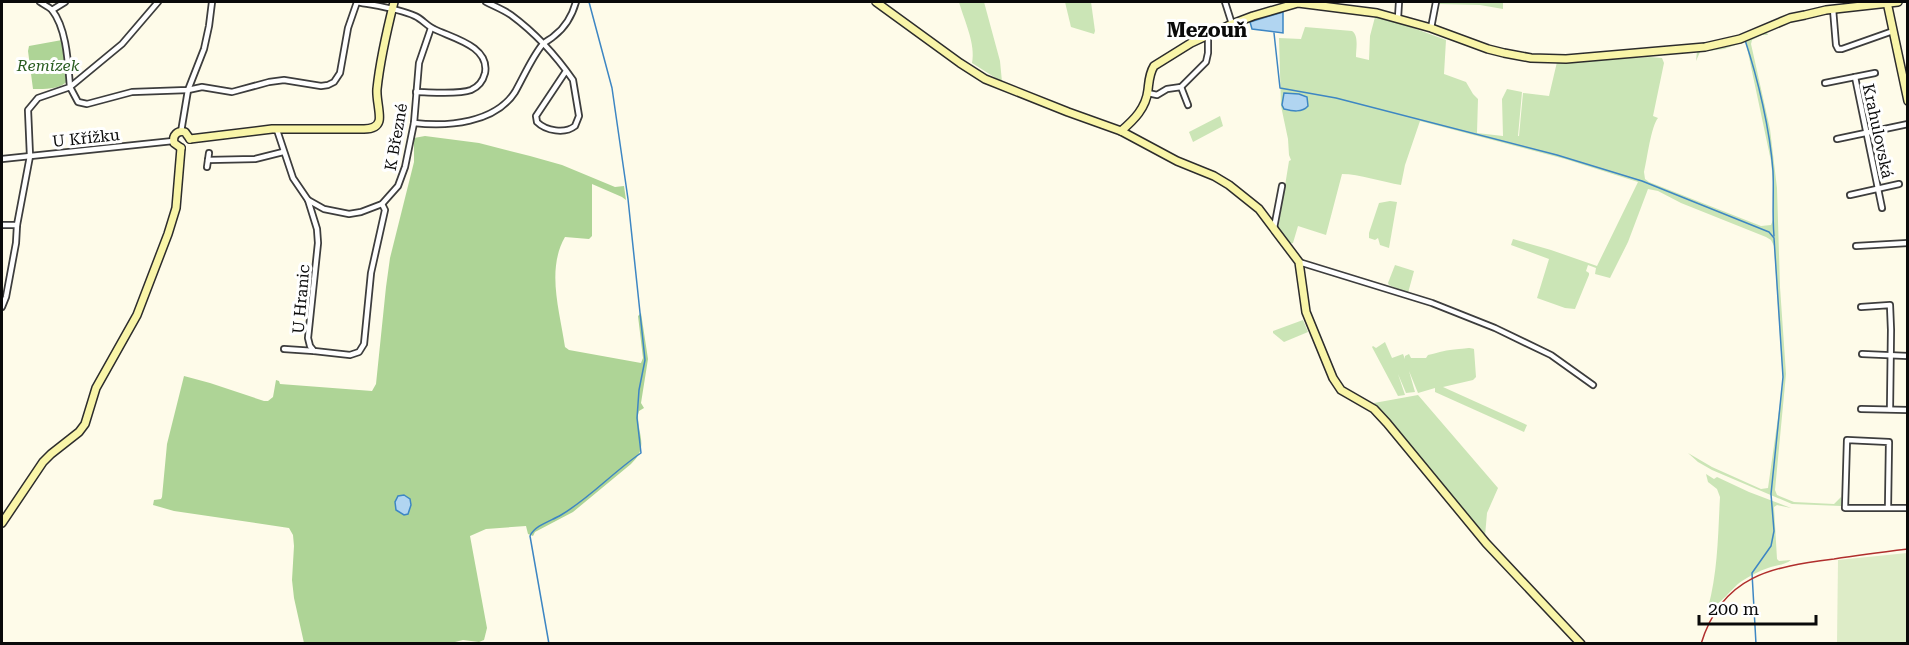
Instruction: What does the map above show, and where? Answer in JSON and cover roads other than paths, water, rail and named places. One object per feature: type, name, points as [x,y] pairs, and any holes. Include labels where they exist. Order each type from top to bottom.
[{"type":"street","points":[[40,2],[52,10],[63,33],[70,87],[75,98],[82,104],[132,92],[210,87],[232,92],[285,80],[321,86],[334,82],[340,73],[348,28],[357,2],[393,5],[420,18],[431,28],[475,48],[484,59],[486,70],[482,81],[471,90],[416,92]]},
{"type":"street","points":[[52,10],[65,2]]},
{"type":"street","points":[[2,307],[6,297],[30,156],[28,110],[38,98],[70,87],[122,44],[158,2]]},
{"type":"street","points":[[181,132],[188,90],[204,50],[212,2]]},
{"type":"street","points":[[486,2],[510,14],[543,45],[566,72],[574,83],[579,116],[577,123],[573,128],[565,131],[543,127],[537,122],[536,116],[566,72]]},
{"type":"street","points":[[414,123],[437,124],[466,121],[493,113],[509,100],[543,45],[566,24],[576,2]]},
{"type":"street","points":[[876,2],[985,79],[1121,131],[1177,161],[1214,176],[1259,209],[1299,262],[1306,312],[1333,378],[1341,390],[1374,410],[1387,423],[1486,543],[1581,644]]},
{"type":"street","points":[[1225,2],[1232,24]]},
{"type":"street","points":[[1121,131],[1137,117],[1148,93],[1149,78],[1154,66],[1191,43],[1232,24],[1298,2],[1352,5],[1431,28],[1488,49],[1532,58],[1590,58],[1723,43],[1740,39],[1790,18],[1830,10],[1898,2]]},
{"type":"street","points":[[1398,18],[1399,2]]},
{"type":"street","points":[[1431,28],[1436,2]]},
{"type":"street","points":[[1887,2],[1905,74],[1908,101]]},
{"type":"street","points":[[190,139],[278,130],[376,127],[380,118],[377,92],[379,75],[393,5]]},
{"type":"street","points":[[1830,10],[1838,49],[1842,50],[1893,31]]},
{"type":"street","name":"K Březné","points":[[382,204],[392,195],[402,178],[414,123],[418,63],[431,28]]},
{"type":"street","points":[[1148,93],[1157,95],[1167,89],[1181,87],[1206,62],[1208,35]]},
{"type":"street","name":"Krahulovská","points":[[1826,83],[1875,73]]},
{"type":"street","name":"Krahulovská","points":[[1855,77],[1882,208]]},
{"type":"street","points":[[1181,87],[1188,105]]},
{"type":"street","points":[[1837,139],[1908,124]]},
{"type":"street","name":"U Hranic","points":[[278,130],[283,152],[297,185],[308,201],[318,237],[308,338],[314,351],[350,355],[359,352],[364,344],[371,273],[385,210],[382,204]]},
{"type":"street","points":[[180,148],[173,141],[174,136],[181,132],[187,134],[190,139]]},
{"type":"street","points":[[180,148],[187,146],[190,139]]},
{"type":"street","name":"U Křížku","points":[[2,159],[173,141]]},
{"type":"street","points":[[2,523],[43,462],[80,432],[85,424],[96,388],[137,315],[172,224],[176,208],[180,148]]},
{"type":"street","points":[[208,160],[255,159],[283,152]]},
{"type":"street","points":[[207,167],[209,153]]},
{"type":"street","name":"Krahulovská","points":[[1850,195],[1899,184]]},
{"type":"street","points":[[1274,228],[1282,186]]},
{"type":"street","points":[[308,201],[324,209],[349,214],[382,204]]},
{"type":"street","points":[[2,225],[17,225]]},
{"type":"street","points":[[1856,246],[1886,242],[1908,243]]},
{"type":"street","points":[[1299,262],[1443,307],[1495,328],[1551,355],[1593,385]]},
{"type":"street","points":[[2,276],[9,278]]},
{"type":"street","points":[[1861,306],[1890,305],[1890,409]]},
{"type":"street","points":[[284,349],[314,351]]},
{"type":"street","points":[[1862,354],[1908,356]]},
{"type":"street","points":[[1861,409],[1908,410]]},
{"type":"street","points":[[1888,508],[1889,442],[1847,440],[1845,508],[1888,508],[1908,508]]},
{"type":"water","points":[[1283,12],[1283,33],[1252,29],[1250,22]]},
{"type":"water","points":[[1284,93],[1307,97],[1308,106],[1300,111],[1284,109],[1282,105]]},
{"type":"water","points":[[404,495],[410,499],[411,505],[408,514],[404,515],[396,510],[395,502],[398,496]]},
{"type":"waterway","points":[[549,644],[530,536],[539,526],[582,501],[641,453],[637,418],[639,390],[645,360],[628,199],[612,88],[589,2]]},
{"type":"waterway","points":[[1274,33],[1280,88],[1336,98],[1557,155],[1642,181],[1769,232],[1774,238],[1783,377],[1771,494],[1774,531],[1771,546],[1752,573],[1756,644]]},
{"type":"waterway","points":[[1745,40],[1759,88],[1769,139],[1773,171],[1774,236]]},
{"type":"railway","points":[[1701,644],[1710,621],[1722,603],[1736,589],[1752,579],[1790,566],[1908,549]]},
{"type":"district","name":"Mezouň","points":[[1207,30]]},
{"type":"park label","name":"Remízek","points":[[48,65]]}]
